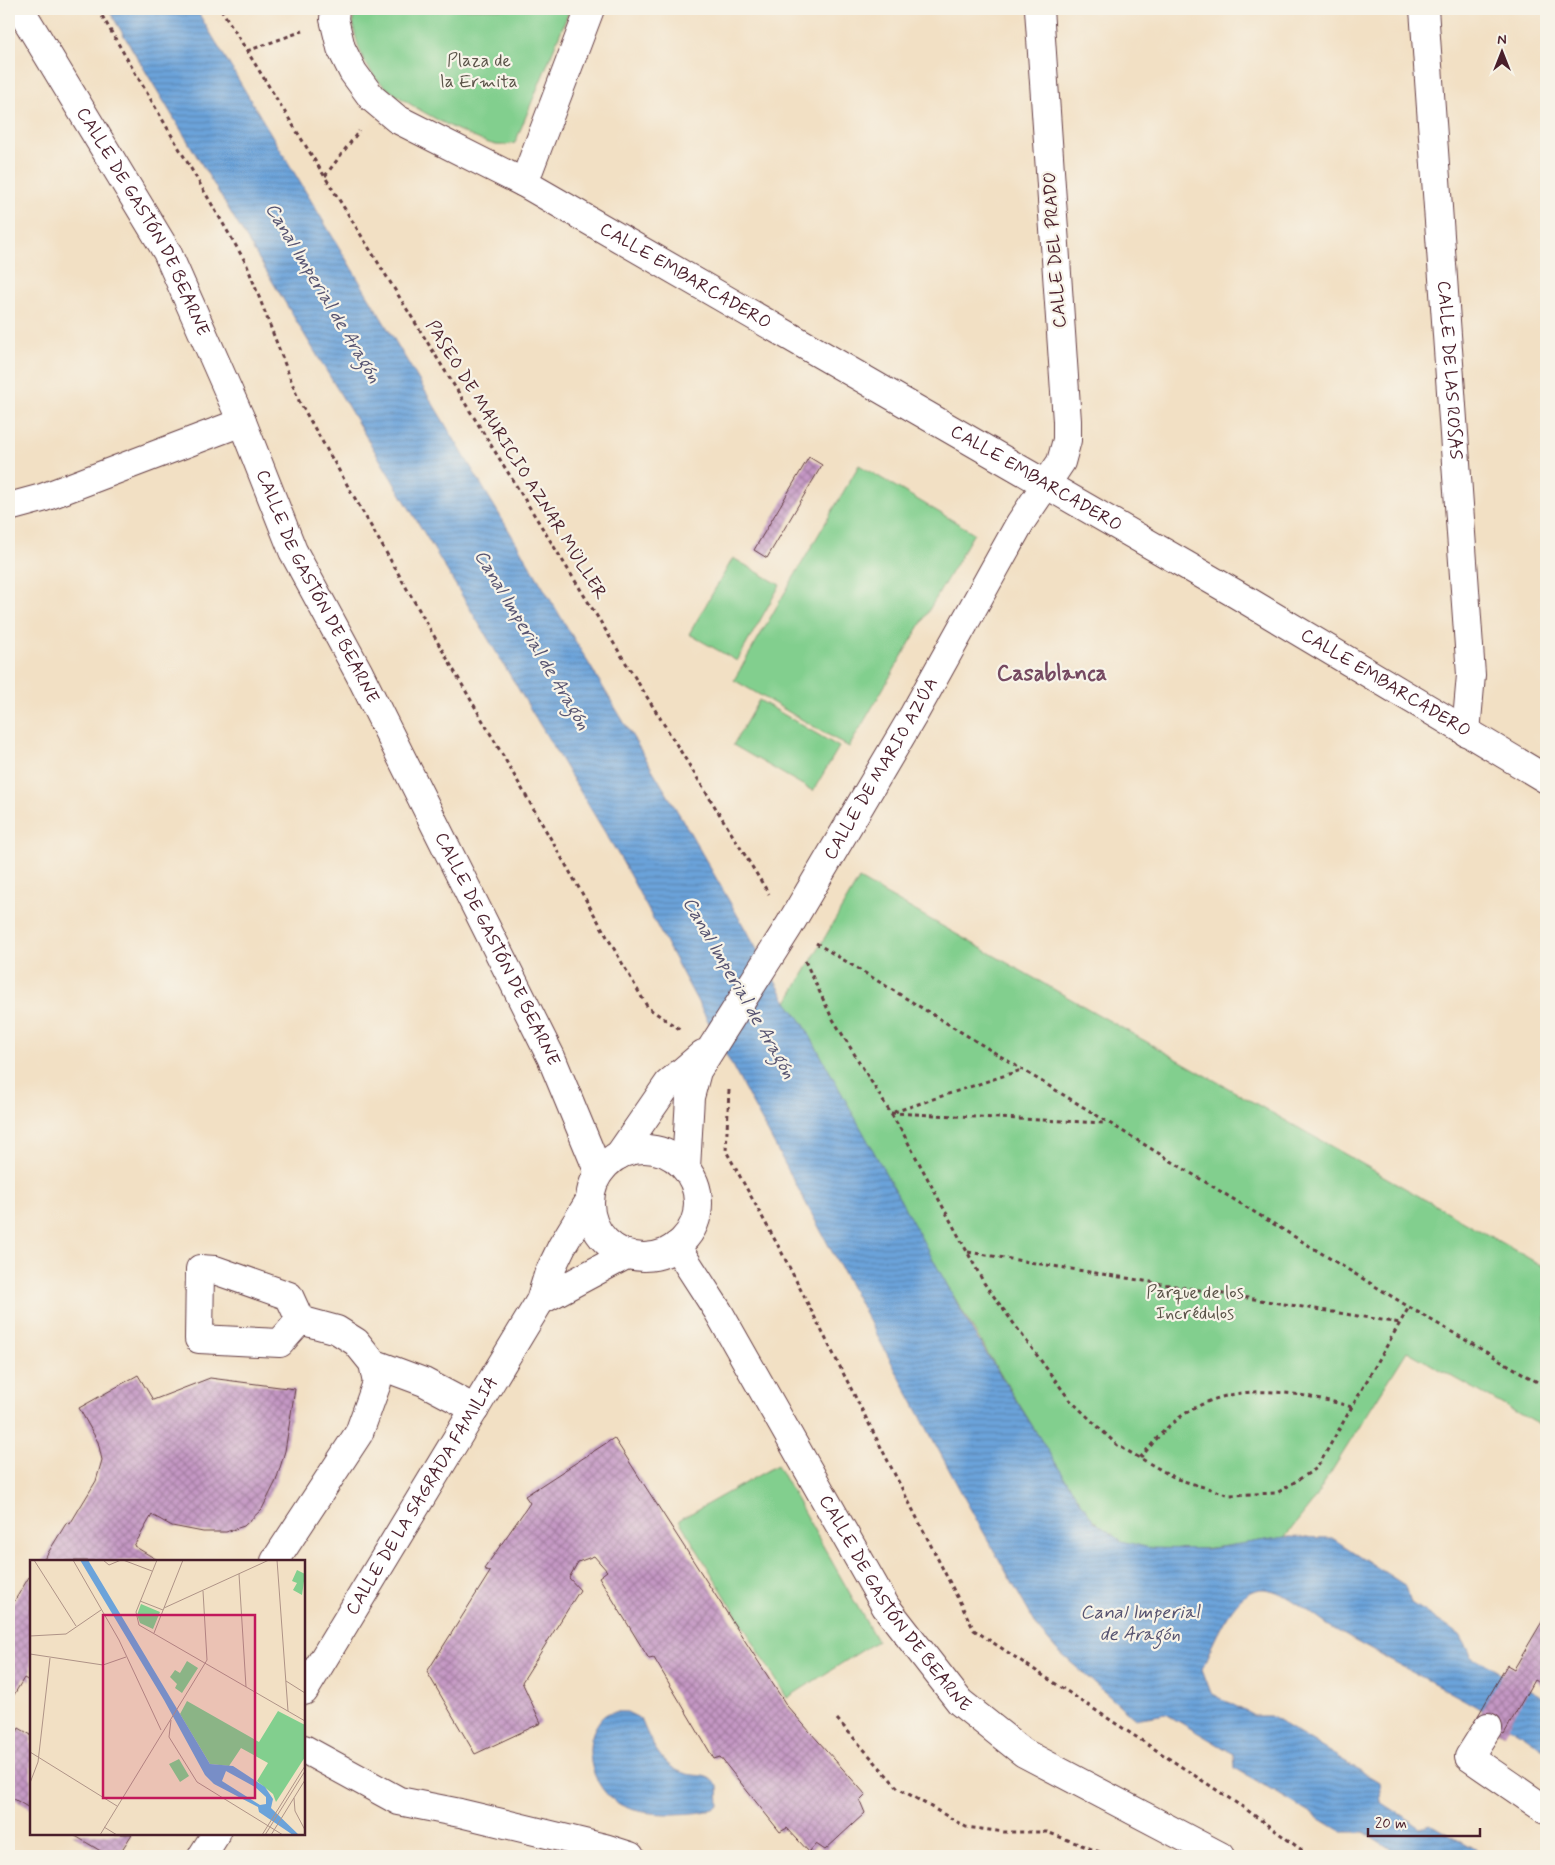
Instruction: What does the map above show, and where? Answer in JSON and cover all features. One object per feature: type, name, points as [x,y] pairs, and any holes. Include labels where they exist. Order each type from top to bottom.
[{"type":"street","name":"CALLE DE GASTÓN DE BEARNE","points":[[20,9],[167,252],[242,422],[293,551],[359,673],[551,1057],[599,1173]]},
{"type":"street","points":[[524,182],[590,9]]},
{"type":"street","name":"CALLE DEL PRADO","points":[[1039,9],[1067,421],[1067,440],[1063,457],[1046,485]]},
{"type":"street","name":"CALLE DE LAS ROSAS","points":[[1424,9],[1471,675],[1466,732]]},
{"type":"street","name":"CALLE EMBARCADERO","points":[[334,14],[341,48],[353,72],[372,98],[397,119],[524,182],[1236,594],[1546,779]]},
{"type":"street","points":[[9,507],[42,498],[242,422]]},
{"type":"street","name":"CALLE DE MARIO AZÚA","points":[[686,1168],[692,1083],[697,1071],[782,937],[914,714],[1020,523],[1046,485]]},
{"type":"street","name":"CALLE DE MARIO AZÚA","points":[[619,1155],[668,1084],[713,1044]]},
{"type":"street","points":[[651,1149],[664,1153],[686,1168],[697,1194],[697,1213],[691,1229],[676,1246],[649,1256],[628,1254],[613,1247],[600,1234],[592,1218],[590,1200],[592,1186],[606,1164],[619,1155],[635,1150],[651,1149]]},
{"type":"street","name":"CALLE DE LA SAGRADA FAMILIA","points":[[305,1689],[540,1301],[548,1275],[562,1246],[590,1200]]},
{"type":"street","name":"CALLE DE GASTÓN DE BEARNE","points":[[676,1246],[718,1311],[886,1607],[960,1702],[1024,1753],[1220,1856]]},
{"type":"street","points":[[540,1301],[628,1254]]},
{"type":"street","points":[[276,1560],[359,1433],[377,1383],[373,1363],[356,1342],[337,1330],[300,1320]]},
{"type":"street","points":[[373,1363],[424,1382],[475,1409]]},
{"type":"street","points":[[1488,1727],[1469,1757],[1546,1810]]},
{"type":"street","points":[[305,1750],[399,1801],[460,1813],[605,1848],[630,1856]]},
{"type":"street","points":[[202,1856],[215,1835]]},
{"type":"path","points":[[98,9],[246,263],[299,401],[648,1008],[713,1044],[730,1069],[726,1151],[781,1251],[974,1630],[1247,1810],[1310,1856]]},
{"type":"path","name":"PASEO DE MAURICIO AZNAR MÜLLER","points":[[221,9],[324,176],[782,937],[891,1113],[984,1283],[1069,1399],[1117,1445],[1177,1479],[1230,1495],[1276,1492],[1317,1468],[1409,1308]]},
{"type":"path","points":[[247,51],[334,14]]},
{"type":"path","points":[[324,176],[380,105]]},
{"type":"path","points":[[782,937],[1021,1070],[1409,1308],[1546,1387]]},
{"type":"path","points":[[891,1113],[1021,1070]]},
{"type":"path","points":[[891,1113],[1107,1123]]},
{"type":"path","points":[[968,1252],[1400,1323]]},
{"type":"path","points":[[1140,1458],[1168,1426],[1209,1400],[1257,1390],[1310,1395],[1352,1406]]},
{"type":"path","points":[[838,1719],[898,1788],[966,1827],[1004,1832],[1048,1832],[1110,1856]]},
{"type":"green space","name":"Plaza de la Ermita","points":[[353,9],[570,9],[515,143],[496,145],[468,135],[432,117],[384,86],[370,70],[361,53],[354,27]]},
{"type":"green space","points":[[859,465],[974,533],[849,747],[734,680]]},
{"type":"green space","points":[[733,558],[780,585],[737,661],[689,634]]},
{"type":"green space","points":[[759,700],[839,747],[813,791],[733,745]]},
{"type":"green space","name":"Parque de los Incrédulos","points":[[859,879],[1546,1268],[1546,1429],[1407,1351],[1311,1504],[1285,1537],[1202,1549],[1179,1550],[1138,1547],[1121,1541],[1106,1531],[1079,1503],[995,1366],[934,1263],[787,1002]]},
{"type":"green space","points":[[777,1465],[877,1641],[787,1698],[679,1520]]},
{"type":"water","name":"Canal Imperial de Aragón","points":[[108,9],[196,9],[688,829],[787,1002],[803,1023],[973,1332],[1072,1489],[1095,1522],[1122,1541],[1150,1548],[1207,1549],[1285,1537],[1332,1538],[1406,1586],[1411,1603],[1460,1635],[1472,1656],[1546,1699],[1546,1751],[1467,1701],[1329,1626],[1287,1597],[1278,1592],[1260,1589],[1250,1592],[1232,1609],[1217,1635],[1202,1669],[1211,1693],[1254,1716],[1270,1716],[1379,1782],[1381,1802],[1420,1827],[1430,1824],[1486,1856],[1402,1856],[1364,1832],[1342,1832],[1235,1768],[1234,1754],[1166,1714],[1135,1719],[1058,1651],[1039,1630],[966,1501],[621,859]]},
{"type":"water","points":[[614,1712],[627,1712],[641,1719],[648,1736],[663,1759],[670,1766],[687,1774],[707,1777],[718,1785],[719,1806],[703,1812],[692,1813],[667,1814],[647,1812],[621,1805],[604,1791],[593,1771],[590,1749],[591,1738],[595,1728],[605,1715]]},
{"type":"building","points":[[809,457],[822,465],[767,558],[754,550]]},
{"type":"building","points":[[138,1375],[153,1400],[210,1378],[295,1389],[285,1451],[276,1481],[262,1509],[244,1526],[226,1532],[203,1532],[172,1526],[152,1515],[134,1546],[157,1560],[44,1560],[67,1522],[70,1524],[96,1481],[102,1460],[98,1442],[79,1408]]},
{"type":"building","points":[[614,1438],[787,1706],[866,1795],[860,1801],[865,1813],[825,1850],[816,1844],[809,1852],[787,1828],[780,1832],[720,1757],[714,1759],[654,1658],[649,1659],[599,1577],[607,1571],[594,1556],[578,1562],[569,1578],[580,1590],[522,1682],[541,1723],[475,1754],[427,1672],[490,1572],[484,1569],[530,1503],[525,1496]]},
{"type":"building","points":[[30,1578],[30,1681],[24,1678],[9,1703],[9,1610]]},
{"type":"building","points":[[1546,1615],[1546,1687],[1534,1680],[1504,1734],[1475,1721],[1507,1665],[1514,1669]]},
{"type":"building","points":[[19,1728],[30,1734],[30,1808],[9,1796],[9,1746]]},
{"type":"building","points":[[74,1835],[131,1835],[118,1856],[109,1856]]},
{"type":"district","name":"Casablanca","points":[[1052,674]]}]
